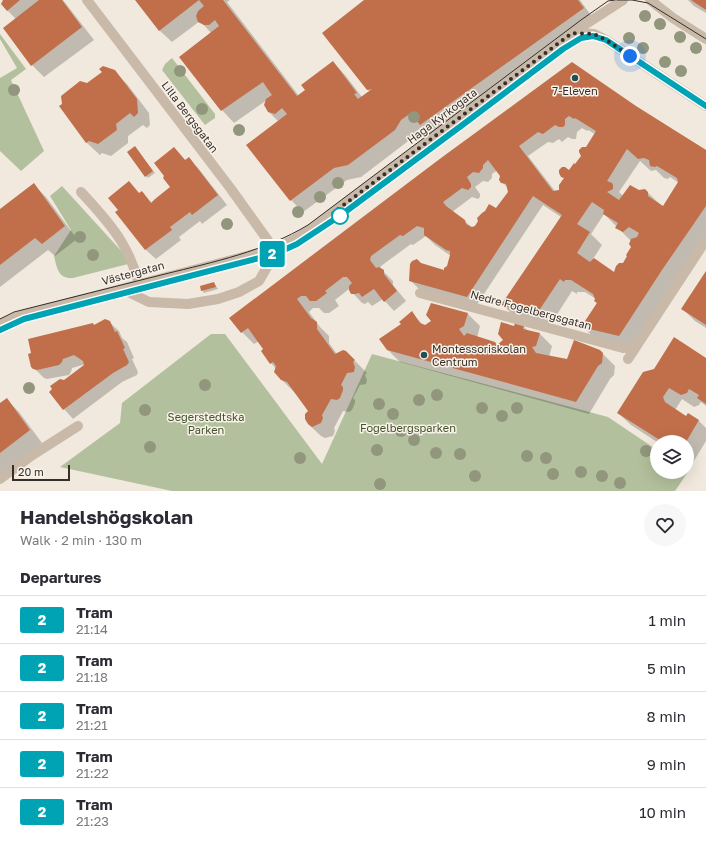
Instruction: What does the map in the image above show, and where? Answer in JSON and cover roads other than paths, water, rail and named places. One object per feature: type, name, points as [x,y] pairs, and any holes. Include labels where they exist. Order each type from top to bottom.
[{"type":"street","name":"Lilla Bergsgatan","points":[[87,0],[231,189],[274,249]]},
{"type":"street","name":"Haga Kyrkogata","points":[[274,249],[296,239],[340,208],[572,33],[623,0]]},
{"type":"street","points":[[650,0],[673,18],[706,39]]},
{"type":"street","points":[[572,33],[594,34],[606,40],[706,106]]},
{"type":"street","points":[[81,192],[121,240],[134,267],[139,284]]},
{"type":"street","points":[[628,359],[635,346],[706,240]]},
{"type":"street","points":[[122,289],[149,302],[188,304],[218,299],[239,292],[259,281],[275,254],[274,249]]},
{"type":"street","name":"Västergatan","points":[[0,324],[22,315],[274,249]]},
{"type":"street","name":"Nedre Fogelbergsgatan","points":[[420,293],[623,348],[635,346]]},
{"type":"street","points":[[0,479],[31,456],[78,426]]},
{"type":"tram line","points":[[0,319],[14,312],[239,255],[292,234],[308,225],[581,20],[608,1],[615,0]]},
{"type":"tram line","points":[[617,0],[632,0],[648,3],[706,39]]},
{"type":"tram line","name":"2","points":[[0,330],[24,319],[241,261],[275,254],[297,244],[341,215],[436,146],[563,49],[581,38],[593,36],[606,40],[706,106]]},
{"type":"tram line","points":[[0,330],[24,319],[275,253],[297,244],[341,215],[563,49],[579,39],[593,37],[606,40],[706,106]]},
{"type":"place","name":"7-Eleven","points":[[575,78]]},
{"type":"place","name":"Montessoriskolan Centrum","points":[[424,355]]},
{"type":"park label","name":"Segerstedtska Parken","points":[[206,423]]},
{"type":"park label","name":"Fogelbergsparken","points":[[408,428]]}]
